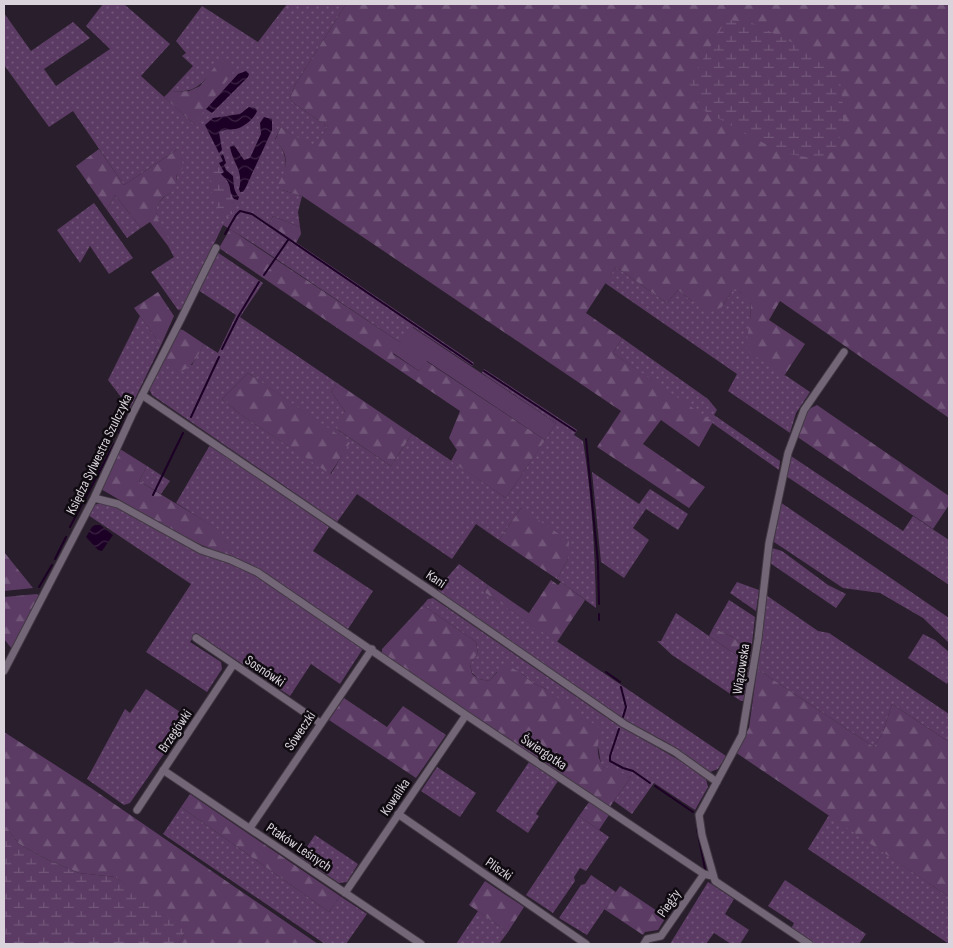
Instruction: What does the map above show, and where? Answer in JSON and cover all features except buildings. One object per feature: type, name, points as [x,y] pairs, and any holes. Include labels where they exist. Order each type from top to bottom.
[{"type":"street","name":"Księdza Sylwestra Szulczyka","points":[[4,671],[94,498],[142,395],[216,248]]},
{"type":"street","name":"Wiązowska","points":[[712,876],[699,815],[742,735],[758,640],[770,544],[788,453],[804,410],[844,352]]},
{"type":"street","name":"Kani","points":[[142,395],[624,724],[675,752],[717,782]]},
{"type":"street","name":"Świergotka","points":[[94,498],[118,504],[201,550],[258,572],[466,715],[704,874]]},
{"type":"street","name":"Sosnówki","points":[[196,638],[320,723]]},
{"type":"street","name":"Sóweczki","points":[[250,828],[372,649]]},
{"type":"street","name":"Brzegówki","points":[[137,810],[233,665]]},
{"type":"street","name":"Kowalika","points":[[345,893],[466,715]]},
{"type":"street","name":"Ptaków Leśnych","points":[[163,770],[421,944]]},
{"type":"street","name":"Pliszki","points":[[398,814],[586,944]]},
{"type":"street","points":[[704,874],[712,876],[717,884],[809,944]]},
{"type":"street","name":"Piegży","points":[[644,944],[647,939],[661,936],[704,874]]},
{"type":"green space","points":[[103,4],[124,4],[170,44],[141,76],[194,124],[208,76],[191,90],[169,92],[193,66],[182,56],[186,53],[176,41],[202,6],[258,42],[287,4],[346,4],[295,85],[290,97],[292,102],[328,127],[313,148],[281,127],[275,139],[283,151],[286,163],[282,190],[302,196],[298,212],[300,227],[273,216],[269,224],[474,363],[472,366],[413,327],[401,343],[223,225],[183,309],[178,310],[151,272],[174,257],[168,246],[170,243],[160,226],[156,209],[158,203],[172,191],[176,184],[178,149],[124,185],[73,111],[49,127],[4,65],[4,13],[31,51],[73,22],[90,38],[44,69],[56,86],[110,49],[86,26]]},
{"type":"green space","points":[[346,4],[949,4],[949,418],[780,301],[769,320],[805,344],[784,376],[749,352],[746,347],[751,302],[739,291],[732,291],[722,307],[711,312],[678,290],[667,303],[616,267],[586,313],[622,338],[613,353],[713,422],[699,447],[661,420],[643,444],[705,487],[689,508],[597,447],[621,411],[302,196],[282,190],[278,185],[284,172],[286,161],[283,151],[275,140],[281,127],[313,147],[328,127],[292,102],[290,97],[295,85]]},
{"type":"green space","points":[[726,20],[750,22],[818,55],[840,80],[844,116],[837,150],[815,159],[780,152],[701,109],[689,83]]},
{"type":"green space","points":[[220,60],[237,67],[194,124],[164,97],[169,92],[189,91],[200,86]]},
{"type":"green space","points":[[99,149],[124,185],[178,149],[182,156],[183,168],[177,174],[175,188],[159,202],[157,208],[158,220],[171,243],[168,246],[150,222],[141,228],[115,195],[107,210],[76,166]]},
{"type":"green space","points":[[219,163],[224,172],[222,173],[229,183],[234,199],[238,200],[233,213],[227,217],[222,216],[219,211],[211,186],[212,167]]},
{"type":"green space","points":[[115,195],[141,228],[127,238],[107,210]]},
{"type":"green space","points":[[94,203],[133,258],[109,274],[90,246],[80,263],[57,230]]},
{"type":"green space","points":[[273,216],[300,227],[301,234],[296,243],[269,224]]},
{"type":"green space","points":[[230,229],[401,343],[393,354],[419,371],[426,361],[545,440],[506,498],[451,461],[457,450],[449,438],[460,411],[219,248]]},
{"type":"green space","points":[[217,252],[263,283],[240,317],[337,383],[331,392],[345,411],[335,428],[391,466],[412,434],[506,498],[556,423],[482,373],[484,369],[577,430],[574,435],[583,441],[589,482],[596,608],[557,579],[568,559],[521,508],[499,540],[476,524],[452,559],[357,494],[337,522],[152,395],[149,389],[163,362],[192,365],[204,344],[218,353],[236,315],[198,290]],"holes":[[[248,373],[349,443],[331,474],[240,414],[222,399]]]},
{"type":"green space","points":[[616,267],[667,303],[678,290],[692,301],[722,307],[732,291],[739,291],[751,301],[750,320],[784,376],[810,392],[796,413],[790,433],[728,391],[737,374],[605,283]]},
{"type":"green space","points":[[158,292],[174,316],[161,345],[134,308]]},
{"type":"green space","points":[[140,316],[161,345],[130,409],[108,380]]},
{"type":"green space","points":[[412,327],[556,423],[545,440],[427,361],[419,371],[393,353]]},
{"type":"green space","points":[[178,329],[183,330],[204,344],[192,364],[180,371],[163,362]]},
{"type":"green space","points":[[622,338],[708,399],[717,410],[714,415],[780,461],[779,470],[613,353]]},
{"type":"green space","points":[[248,373],[350,443],[330,474],[240,414],[222,399]]},
{"type":"green space","points":[[337,383],[412,434],[391,466],[334,427],[345,411],[331,392]]},
{"type":"green space","points":[[817,405],[949,496],[949,505],[933,529],[796,436],[809,409]]},
{"type":"green space","points":[[210,445],[329,527],[313,551],[373,591],[348,629],[272,578],[234,559],[220,531],[176,503]]},
{"type":"green space","points":[[120,449],[147,466],[139,481],[221,531],[234,559],[181,536],[101,489]]},
{"type":"green space","points":[[791,456],[903,531],[913,516],[949,540],[949,585],[786,476]]},
{"type":"green space","points":[[147,466],[170,481],[161,494],[139,481]]},
{"type":"green space","points":[[592,472],[639,504],[650,489],[688,514],[678,530],[646,509],[633,528],[649,540],[624,578],[601,562]]},
{"type":"green space","points":[[780,502],[949,618],[949,643],[923,618],[880,593],[843,588],[774,542]]},
{"type":"green space","points":[[101,503],[120,507],[141,521],[197,549],[240,566],[364,647],[340,684],[311,664],[290,696],[196,633],[190,642],[221,662],[222,669],[207,692],[146,652],[191,584],[88,515],[94,505]]},
{"type":"green space","points":[[521,508],[569,541],[568,559],[557,579],[499,540]]},
{"type":"green space","points":[[772,548],[782,551],[828,585],[846,594],[836,608],[770,563]]},
{"type":"green space","points":[[4,552],[33,588],[4,591]]},
{"type":"green space","points":[[459,564],[488,585],[484,592],[726,756],[718,769],[710,772],[666,742],[627,721],[439,592],[438,588]]},
{"type":"green space","points":[[551,580],[558,585],[561,582],[585,600],[557,642],[484,592],[488,585],[529,613]]},
{"type":"green space","points":[[737,582],[759,590],[756,611],[730,593]]},
{"type":"green space","points":[[37,594],[40,596],[12,649],[4,639],[4,597]]},
{"type":"green space","points":[[766,595],[818,631],[829,633],[949,714],[949,742],[892,704],[883,732],[874,747],[757,669]]},
{"type":"green space","points":[[433,598],[616,724],[679,760],[706,779],[708,787],[695,810],[654,783],[632,814],[614,801],[631,777],[605,768],[601,764],[598,746],[546,689],[533,683],[521,673],[497,672],[489,681],[479,679],[472,673],[470,664],[478,653],[476,642],[423,605],[428,599]]},
{"type":"green space","points":[[729,600],[755,617],[751,653],[733,637],[713,628]]},
{"type":"green space","points":[[423,605],[476,642],[478,653],[470,664],[472,674],[479,679],[489,681],[505,664],[521,673],[533,683],[546,689],[601,729],[598,749],[599,759],[605,768],[609,767],[631,777],[609,808],[382,653],[382,649]]},
{"type":"green space","points":[[676,613],[749,664],[745,701],[741,701],[672,655],[657,641],[661,641]]},
{"type":"green space","points":[[713,628],[733,637],[751,653],[749,664],[709,636]]},
{"type":"green space","points":[[923,634],[935,640],[949,652],[949,680],[947,684],[908,658]]},
{"type":"green space","points":[[757,669],[874,747],[883,732],[892,704],[949,742],[949,897],[735,752],[749,728]]},
{"type":"green space","points":[[146,689],[189,718],[130,803],[124,805],[87,779],[125,709],[130,713]]},
{"type":"green space","points":[[344,698],[387,727],[403,706],[446,735],[416,778],[329,720]]},
{"type":"green space","points":[[4,732],[91,788],[318,944],[179,944],[184,934],[152,904],[115,877],[79,873],[46,859],[19,844],[9,831],[4,831]]},
{"type":"green space","points":[[529,762],[558,781],[536,814],[539,816],[528,833],[496,811]]},
{"type":"green space","points":[[437,767],[476,793],[460,817],[421,791]]},
{"type":"green space","points":[[190,794],[340,896],[329,912],[181,807]]},
{"type":"green space","points":[[589,802],[609,815],[599,830],[579,816]]},
{"type":"green space","points":[[181,807],[329,912],[340,896],[367,914],[346,944],[325,944],[163,834]]},
{"type":"green space","points":[[829,815],[949,897],[949,944],[808,849]]},
{"type":"green space","points":[[579,816],[609,837],[586,871],[580,868],[574,877],[575,881],[553,913],[526,895]]},
{"type":"green space","points":[[4,831],[9,831],[19,844],[46,859],[79,873],[115,877],[183,924],[184,934],[179,944],[4,944]]},
{"type":"green space","points":[[315,835],[358,864],[347,882],[339,883],[300,857]]},
{"type":"green space","points":[[591,875],[616,892],[587,935],[559,918],[581,885],[585,884]]},
{"type":"green space","points":[[785,880],[866,934],[859,944],[814,944],[791,929],[794,923],[768,906]]},
{"type":"green space","points":[[485,881],[524,907],[508,932],[469,905]]},
{"type":"green space","points":[[708,882],[734,899],[725,914],[749,930],[740,944],[731,944],[714,933],[706,944],[670,944]]},
{"type":"green space","points":[[620,886],[666,917],[658,930],[645,932],[643,935],[604,909]]},
{"type":"green space","points":[[478,911],[508,932],[499,944],[456,944]]},
{"type":"water","points":[[246,71],[249,74],[248,77],[212,113],[206,109],[238,74]]},
{"type":"water","points":[[249,107],[255,108],[257,111],[248,123],[238,128],[219,132],[222,150],[219,153],[205,125],[213,118],[240,114]]},
{"type":"water","points":[[264,117],[272,119],[272,130],[246,187],[243,192],[240,192],[239,172],[230,147],[234,145],[244,160],[250,158],[261,134],[260,123]]},
{"type":"water","points":[[223,154],[226,170],[233,176],[235,190],[239,197],[238,200],[234,199],[228,181],[221,174],[224,172],[219,163],[223,161],[220,155]]},
{"type":"water","points":[[95,525],[100,525],[113,535],[102,551],[98,550],[86,537]]},
{"type":"waterway","points":[[225,234],[240,211],[252,214],[472,364]]},
{"type":"waterway","points":[[264,275],[288,240]]},
{"type":"waterway","points":[[222,349],[259,282]]},
{"type":"waterway","points":[[132,408],[176,320]]},
{"type":"waterway","points":[[191,417],[219,357]]},
{"type":"waterway","points":[[484,371],[575,431]]},
{"type":"waterway","points":[[119,433],[128,415]]},
{"type":"waterway","points":[[153,495],[183,433]]},
{"type":"waterway","points":[[586,439],[598,563],[599,604]]},
{"type":"waterway","points":[[70,527],[114,444]]},
{"type":"waterway","points":[[55,559],[66,537]]},
{"type":"waterway","points":[[39,587],[52,565]]},
{"type":"waterway","points":[[599,614],[599,620]]},
{"type":"waterway","points":[[606,672],[620,682]]},
{"type":"waterway","points":[[621,687],[626,707],[623,717]]},
{"type":"waterway","points":[[619,729],[610,761],[633,771],[650,783]]},
{"type":"waterway","points":[[655,786],[693,812]]},
{"type":"waterway","points":[[697,829],[705,869]]}]
